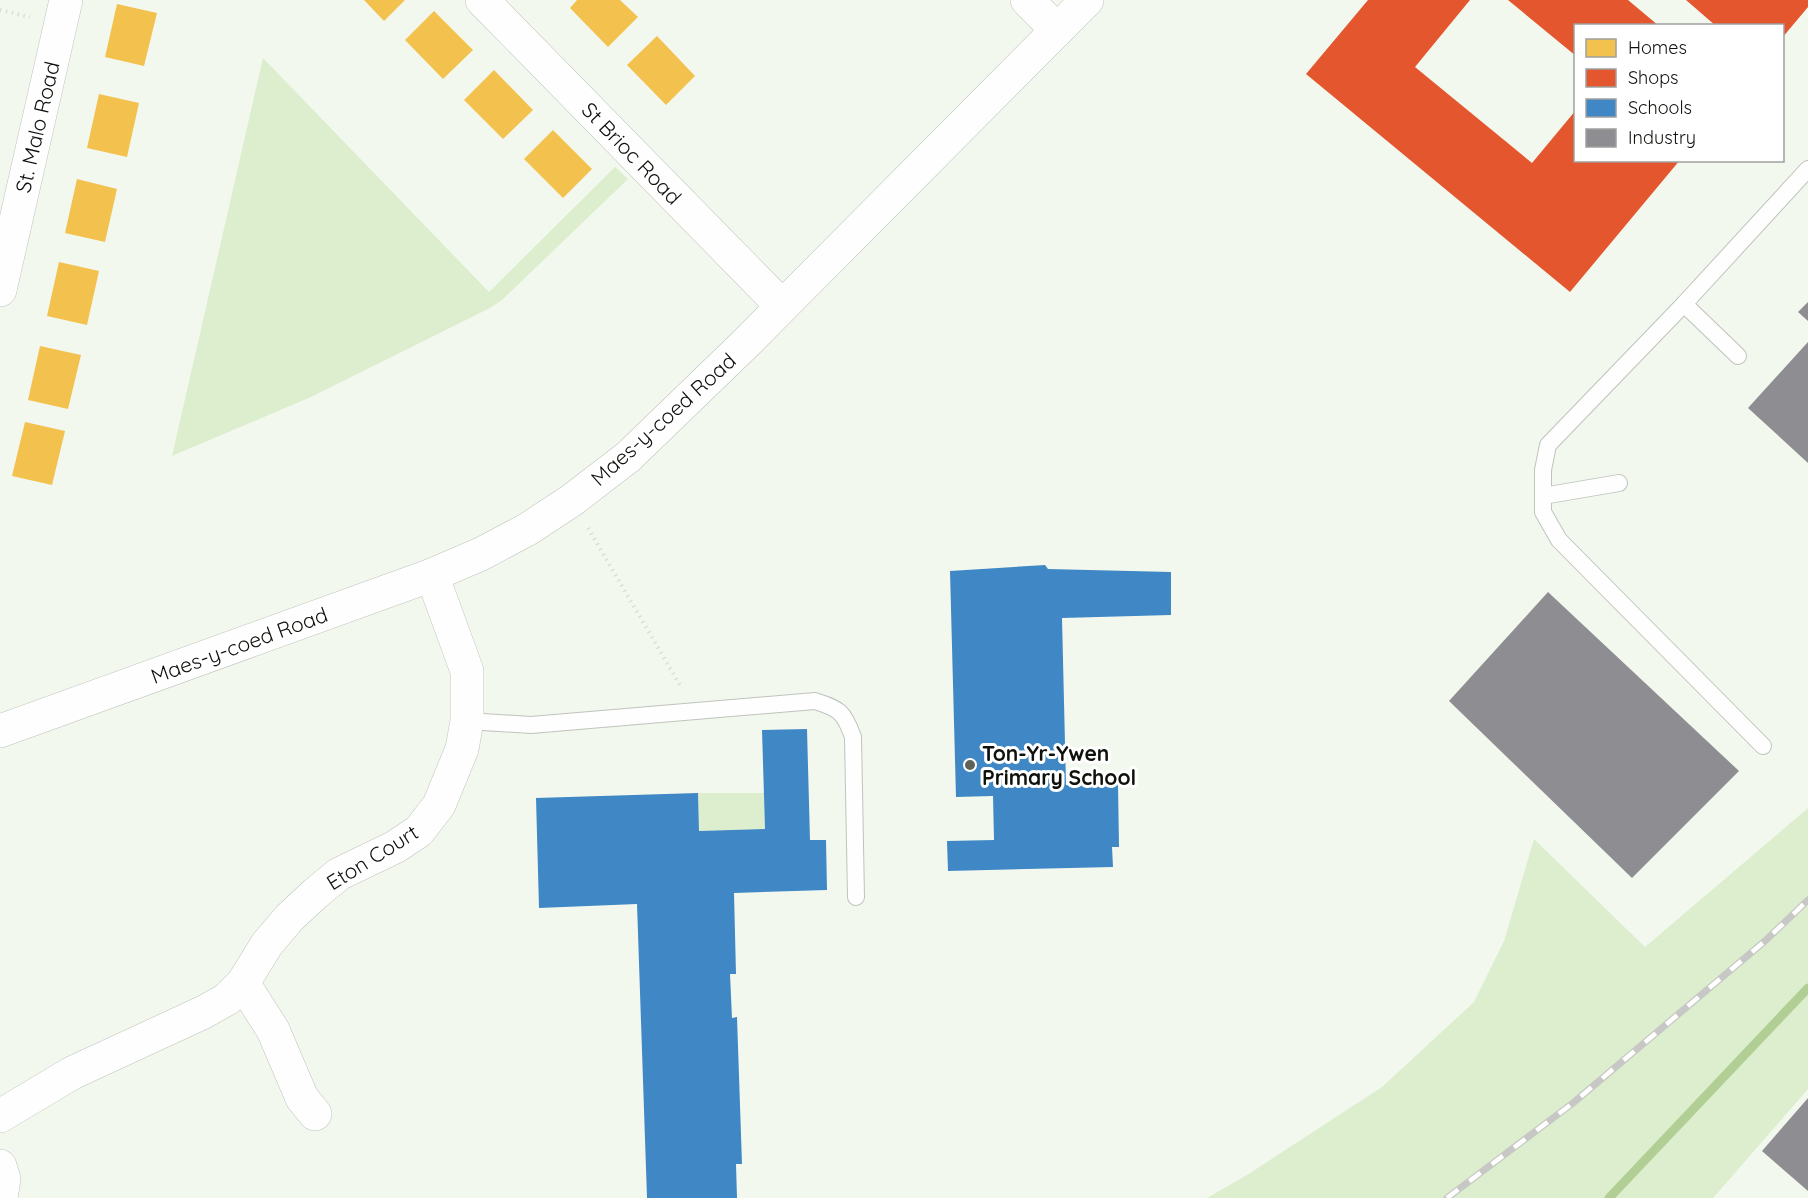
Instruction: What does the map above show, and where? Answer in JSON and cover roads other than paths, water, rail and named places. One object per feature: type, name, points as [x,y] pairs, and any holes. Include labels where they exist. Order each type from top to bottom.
[{"type":"street","name":"St. Malo Road","points":[[0,290],[66,0]]},
{"type":"street","name":"St Brioc Road","points":[[482,0],[782,306]]},
{"type":"street","points":[[1027,0],[1057,30]]},
{"type":"street","name":"Maes-y-coed Road","points":[[0,731],[432,575],[502,544],[528,529],[628,457],[1087,0]]},
{"type":"street","name":"Eton Court","points":[[0,1116],[72,1073],[204,1012],[227,999],[243,983],[267,944],[316,892],[339,874],[395,847],[418,831],[439,805],[462,749],[467,721],[467,671],[432,575]]},
{"type":"street","points":[[243,983],[273,1030],[302,1098],[315,1114]]},
{"type":"street","points":[[0,1166],[4,1179],[1,1198]]},
{"type":"lane","points":[[1763,746],[1559,540],[1543,512],[1543,470],[1548,445],[1684,304],[1808,169]]},
{"type":"lane","points":[[1684,304],[1738,356]]},
{"type":"lane","points":[[1544,496],[1619,483]]},
{"type":"lane","points":[[467,721],[531,725],[815,701],[835,707],[846,720],[853,737],[856,897]]},
{"type":"waterway","points":[[1609,1198],[1808,988]]},
{"type":"railway","points":[[1447,1198],[1573,1103],[1765,941],[1808,900]]},
{"type":"place","name":"Ton-Yr-Ywen Primary School","points":[[970,765]]}]
